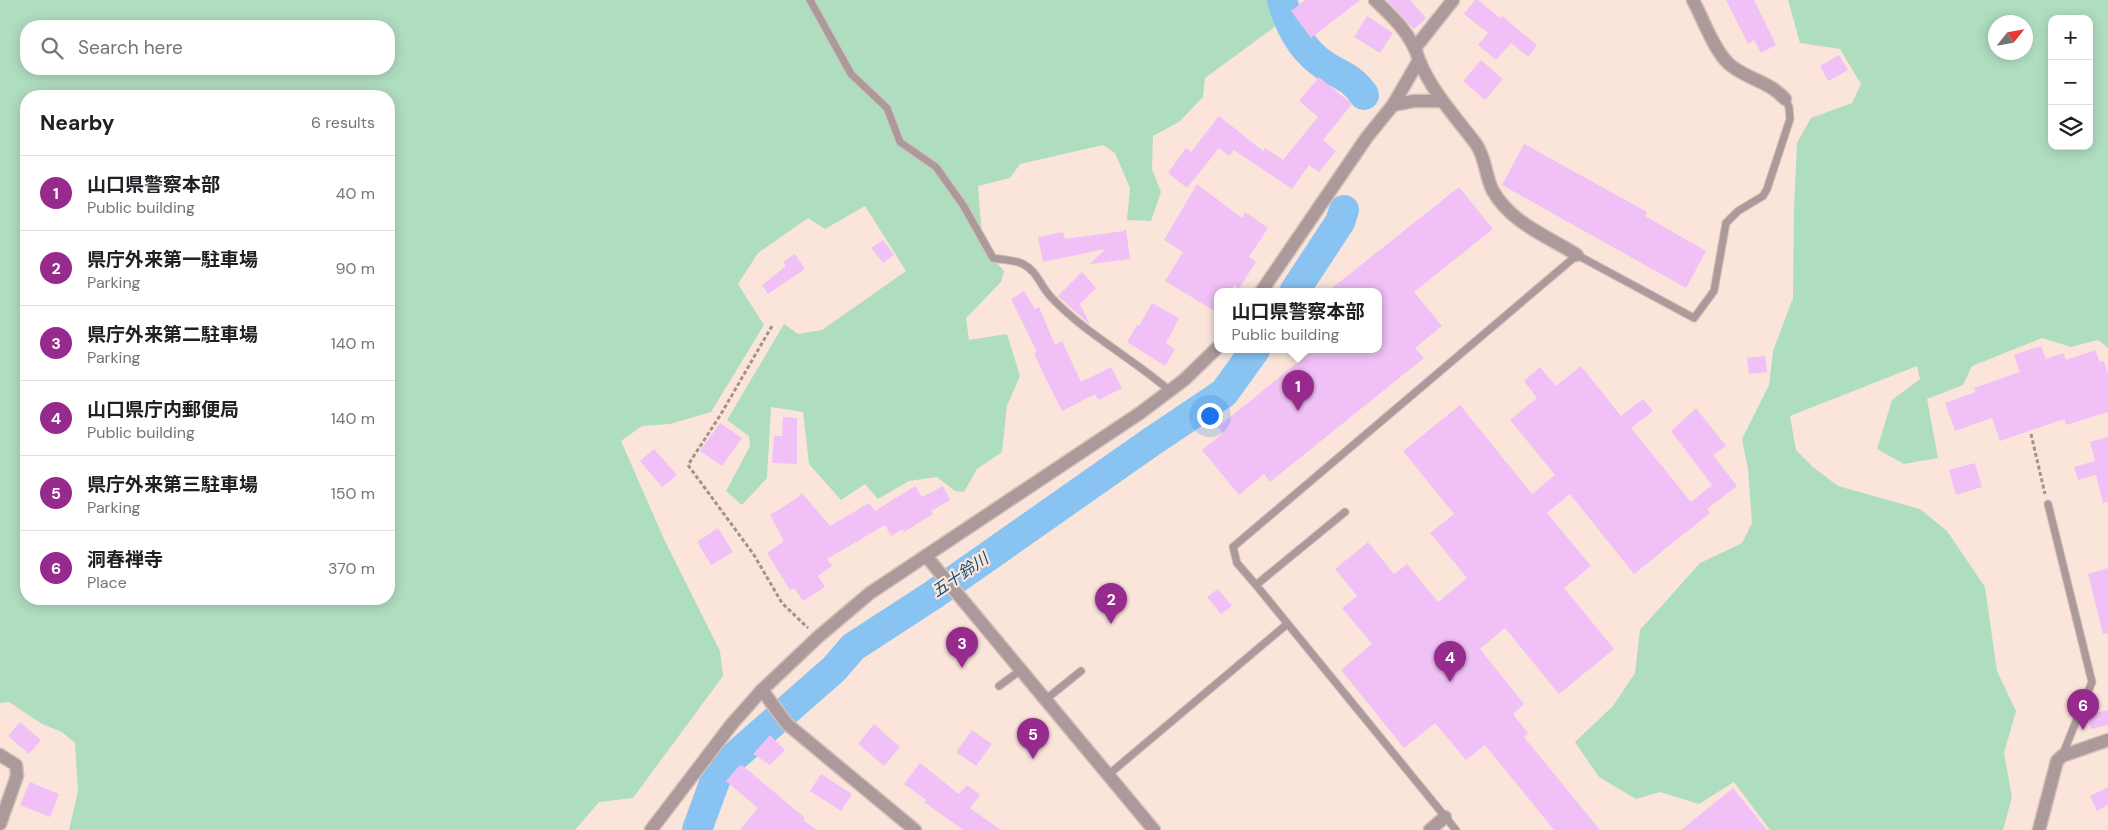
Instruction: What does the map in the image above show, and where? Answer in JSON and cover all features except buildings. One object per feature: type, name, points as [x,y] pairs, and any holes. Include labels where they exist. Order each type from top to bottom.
[{"type":"street","points":[[1375,0],[1399,23],[1417,54],[1427,80],[1441,101],[1478,146],[1493,191],[1511,214],[1527,226],[1577,255]]},
{"type":"street","points":[[1264,288],[1367,137],[1393,105],[1417,54],[1453,0]]},
{"type":"street","points":[[1693,0],[1721,55],[1730,65],[1777,89],[1785,99]]},
{"type":"street","points":[[1393,105],[1414,101],[1441,101]]},
{"type":"street","points":[[651,830],[731,726],[762,690],[818,637],[870,593],[1140,413],[1184,380],[1214,351]]},
{"type":"street","points":[[926,556],[1154,830]]},
{"type":"street","points":[[762,690],[788,724],[915,830]]},
{"type":"street","points":[[2039,830],[2057,761],[2062,756],[2108,740]]},
{"type":"street","points":[[0,755],[16,765],[17,776],[0,824]]},
{"type":"street","points":[[1430,830],[1446,817]]},
{"type":"lane","points":[[810,0],[851,74],[887,108],[900,142],[936,166],[963,205],[993,258],[1023,264],[1036,274],[1048,294],[1074,320],[1150,373],[1170,391]]},
{"type":"lane","points":[[1456,830],[1237,563],[1233,547],[1577,255],[1694,318],[1714,291],[1726,223],[1738,211],[1763,196],[1767,189],[1790,119],[1789,107],[1785,99]]},
{"type":"lane","points":[[2048,504],[2092,682],[2062,756]]},
{"type":"lane","points":[[1256,585],[1345,512]]},
{"type":"lane","points":[[1108,775],[1286,625]]},
{"type":"lane","points":[[999,686],[1021,670]]},
{"type":"lane","points":[[1045,700],[1081,671]]},
{"type":"path","points":[[772,326],[721,414],[688,466],[754,555],[782,603],[818,637]]},
{"type":"path","points":[[2031,434],[2048,504]]},
{"type":"green space","points":[[0,0],[1267,0],[1276,26],[1205,78],[1203,97],[1179,122],[1153,136],[1152,169],[1161,192],[1151,221],[1127,220],[1130,188],[1115,153],[1103,145],[1020,164],[1010,178],[978,186],[983,248],[1004,271],[1001,282],[966,318],[969,340],[1007,334],[1020,376],[1007,406],[1002,452],[977,469],[964,492],[955,491],[937,477],[909,481],[878,499],[865,484],[841,500],[809,464],[803,412],[771,407],[767,478],[742,505],[726,491],[750,446],[749,436],[727,420],[784,324],[798,334],[822,330],[906,271],[865,206],[825,229],[808,218],[758,253],[738,284],[764,325],[711,412],[670,424],[642,426],[621,441],[664,539],[720,651],[723,676],[633,798],[599,802],[575,830],[69,830],[78,791],[75,743],[62,732],[42,724],[9,702],[0,703]]},
{"type":"green space","points":[[1788,0],[2108,0],[2108,348],[2098,340],[2071,347],[2042,338],[1972,366],[1963,385],[1927,399],[1938,458],[1904,464],[1877,449],[1892,400],[1920,379],[1917,366],[1790,416],[1796,450],[1813,467],[1838,486],[1920,509],[1947,531],[1985,587],[1997,671],[2016,711],[2004,753],[2012,797],[2003,830],[1770,830],[1734,782],[1699,804],[1660,792],[1636,799],[1599,777],[1575,742],[1613,706],[1635,673],[1640,630],[1700,563],[1742,543],[1752,523],[1748,469],[1742,439],[1769,385],[1773,351],[1793,298],[1797,143],[1811,118],[1852,103],[1861,84],[1840,49],[1800,43]]},
{"type":"waterway","name":"五十鈴川","points":[[1282,0],[1293,29],[1304,46],[1318,61],[1352,81],[1364,95]]},
{"type":"waterway","name":"五十鈴川","points":[[1297,288],[1340,222],[1344,210]]},
{"type":"waterway","name":"五十鈴川","points":[[697,830],[716,778],[726,764],[834,669],[853,647],[933,595],[1224,393],[1253,353]]},
{"type":"place","name":"山口県警察本部","points":[[1298,411]]},
{"type":"place","name":"県庁外来第一駐車場","points":[[1111,624]]},
{"type":"place","name":"県庁外来第二駐車場","points":[[962,668]]},
{"type":"place","name":"山口県庁内郵便局","points":[[1450,682]]},
{"type":"place","name":"洞春禅寺","points":[[2083,730]]},
{"type":"place","name":"県庁外来第三駐車場","points":[[1033,759]]}]
